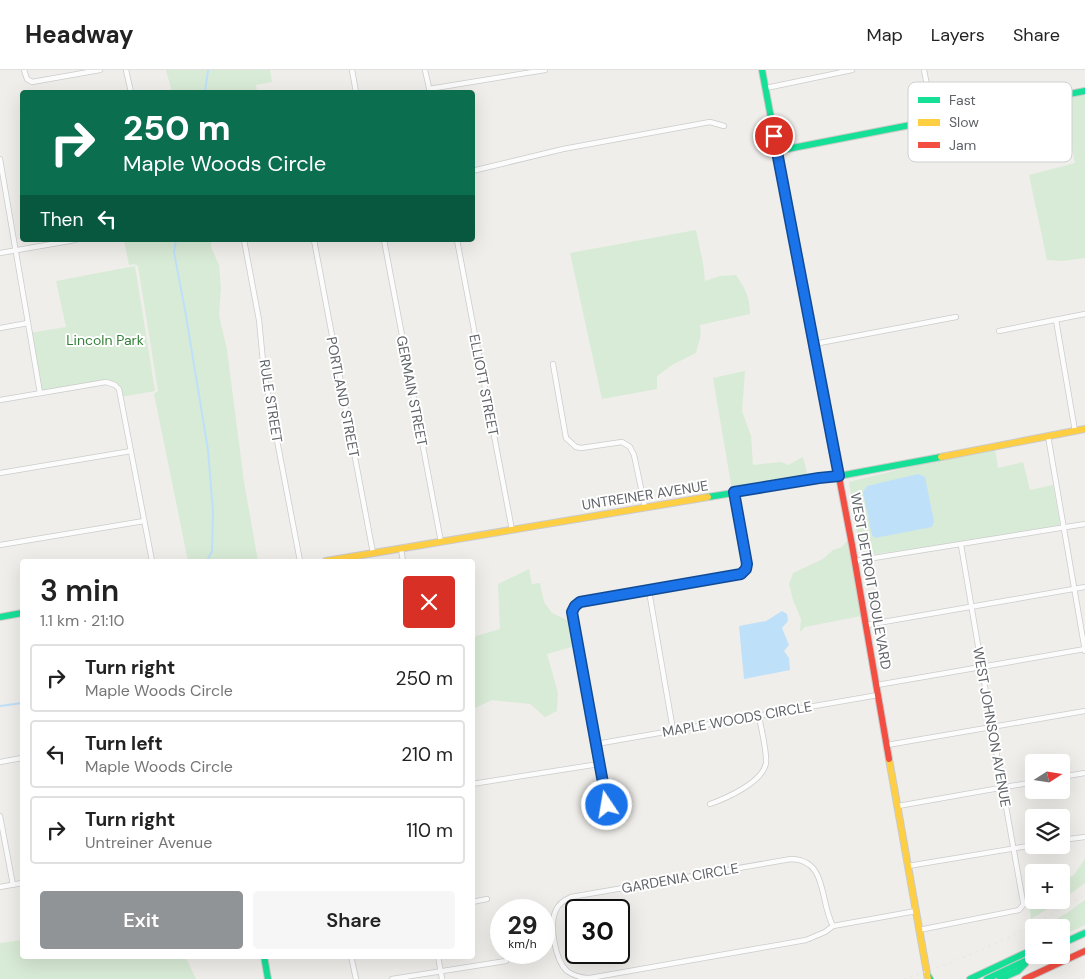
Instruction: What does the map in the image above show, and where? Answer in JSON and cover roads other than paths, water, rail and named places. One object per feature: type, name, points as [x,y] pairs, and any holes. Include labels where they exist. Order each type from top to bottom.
[{"type":"main road","name":"WEST DETROIT BOULEVARD","points":[[762,70],[855,561],[929,978]]},
{"type":"main road","points":[[1072,94],[1085,91]]},
{"type":"main road","points":[[778,152],[908,126]]},
{"type":"main road","name":"UNTREINER AVENUE","points":[[338,559],[839,476],[1085,429]]},
{"type":"main road","points":[[0,617],[20,613]]},
{"type":"main road","points":[[1070,940],[1085,933]]},
{"type":"main road","points":[[1025,979],[1035,977],[1085,951]]},
{"type":"main road","points":[[970,979],[1025,953]]},
{"type":"main road","points":[[265,959],[268,979]]},
{"type":"main road","points":[[987,979],[1025,961]]},
{"type":"main road","points":[[1000,979],[1018,971],[1025,964]]},
{"type":"street","points":[[24,70],[25,76],[30,81],[96,70]]},
{"type":"street","points":[[126,70],[131,90]]},
{"type":"street","points":[[352,70],[356,90]]},
{"type":"street","points":[[425,70],[429,90]]},
{"type":"street","points":[[435,90],[545,70]]},
{"type":"street","points":[[766,88],[852,70]]},
{"type":"street","points":[[475,170],[563,149],[710,122],[724,126]]},
{"type":"street","points":[[0,159],[40,393]]},
{"type":"street","points":[[0,253],[63,242]]},
{"type":"street","name":"RULE STREET","points":[[244,242],[259,320],[264,372],[300,559]]},
{"type":"street","name":"PORTLAND STREET","points":[[314,242],[373,553]]},
{"type":"street","name":"GERMAIN STREET","points":[[384,242],[441,542]]},
{"type":"street","name":"ELLIOTT STREET","points":[[457,242],[512,530]]},
{"type":"street","points":[[999,331],[1085,314]]},
{"type":"street","points":[[814,344],[956,317]]},
{"type":"street","points":[[1056,320],[1075,431]]},
{"type":"street","points":[[0,328],[28,323]]},
{"type":"street","points":[[553,364],[566,438],[576,447],[582,448],[622,442],[630,447],[634,455],[645,507]]},
{"type":"street","points":[[0,400],[106,382],[115,385],[120,392],[152,559]]},
{"type":"street","points":[[877,685],[1085,650],[1048,436]]},
{"type":"street","points":[[0,473],[131,451]]},
{"type":"street","points":[[614,812],[605,800],[572,612],[573,608],[580,602],[744,572],[747,564],[734,492]]},
{"type":"street","points":[[0,545],[144,521]]},
{"type":"street","points":[[855,561],[1085,524]]},
{"type":"street","name":"WEST JOHNSON AVENUE","points":[[920,930],[1021,908],[1024,902],[1002,788],[961,544]]},
{"type":"street","points":[[400,549],[402,559]]},
{"type":"street","points":[[866,625],[1085,587]]},
{"type":"street","points":[[649,590],[673,730]]},
{"type":"street","name":"MAPLE WOODS CIRCLE","points":[[596,744],[878,695]]},
{"type":"street","points":[[887,745],[1085,711]]},
{"type":"street","points":[[710,804],[749,785],[764,769],[766,758],[759,716]]},
{"type":"street","points":[[0,762],[20,758]]},
{"type":"street","points":[[475,784],[599,764]]},
{"type":"street","points":[[1070,776],[1085,773]]},
{"type":"street","points":[[898,806],[1025,784]]},
{"type":"street","points":[[0,816],[13,885]]},
{"type":"street","points":[[1070,838],[1085,836]]},
{"type":"street","points":[[908,866],[1025,846]]},
{"type":"street","name":"GARDENIA CIRCLE","points":[[832,926],[816,872],[803,861],[791,859],[570,897],[557,907],[553,928],[556,948],[563,966],[577,976],[590,978],[806,940],[832,926],[916,911]]},
{"type":"street","points":[[0,887],[20,883]]},
{"type":"street","points":[[475,901],[487,899]]},
{"type":"street","points":[[353,959],[356,979]]},
{"type":"street","points":[[438,959],[442,979]]},
{"type":"street","points":[[392,979],[490,963]]},
{"type":"water","points":[[918,474],[925,477],[934,521],[932,527],[875,538],[872,535],[863,492],[867,486]]},
{"type":"water","points":[[782,611],[787,614],[788,621],[782,628],[789,645],[784,651],[789,658],[790,670],[744,679],[739,626],[766,621]]},
{"type":"waterway","points":[[205,90],[208,70]]},
{"type":"waterway","points":[[176,242],[174,252],[208,450],[213,511],[212,551],[208,559]]},
{"type":"waterway","points":[[0,706],[20,703]]},
{"type":"railway","points":[[904,979],[975,953],[1020,932],[1085,894]]},
{"type":"park label","name":"Lincoln Park","points":[[105,340]]}]
